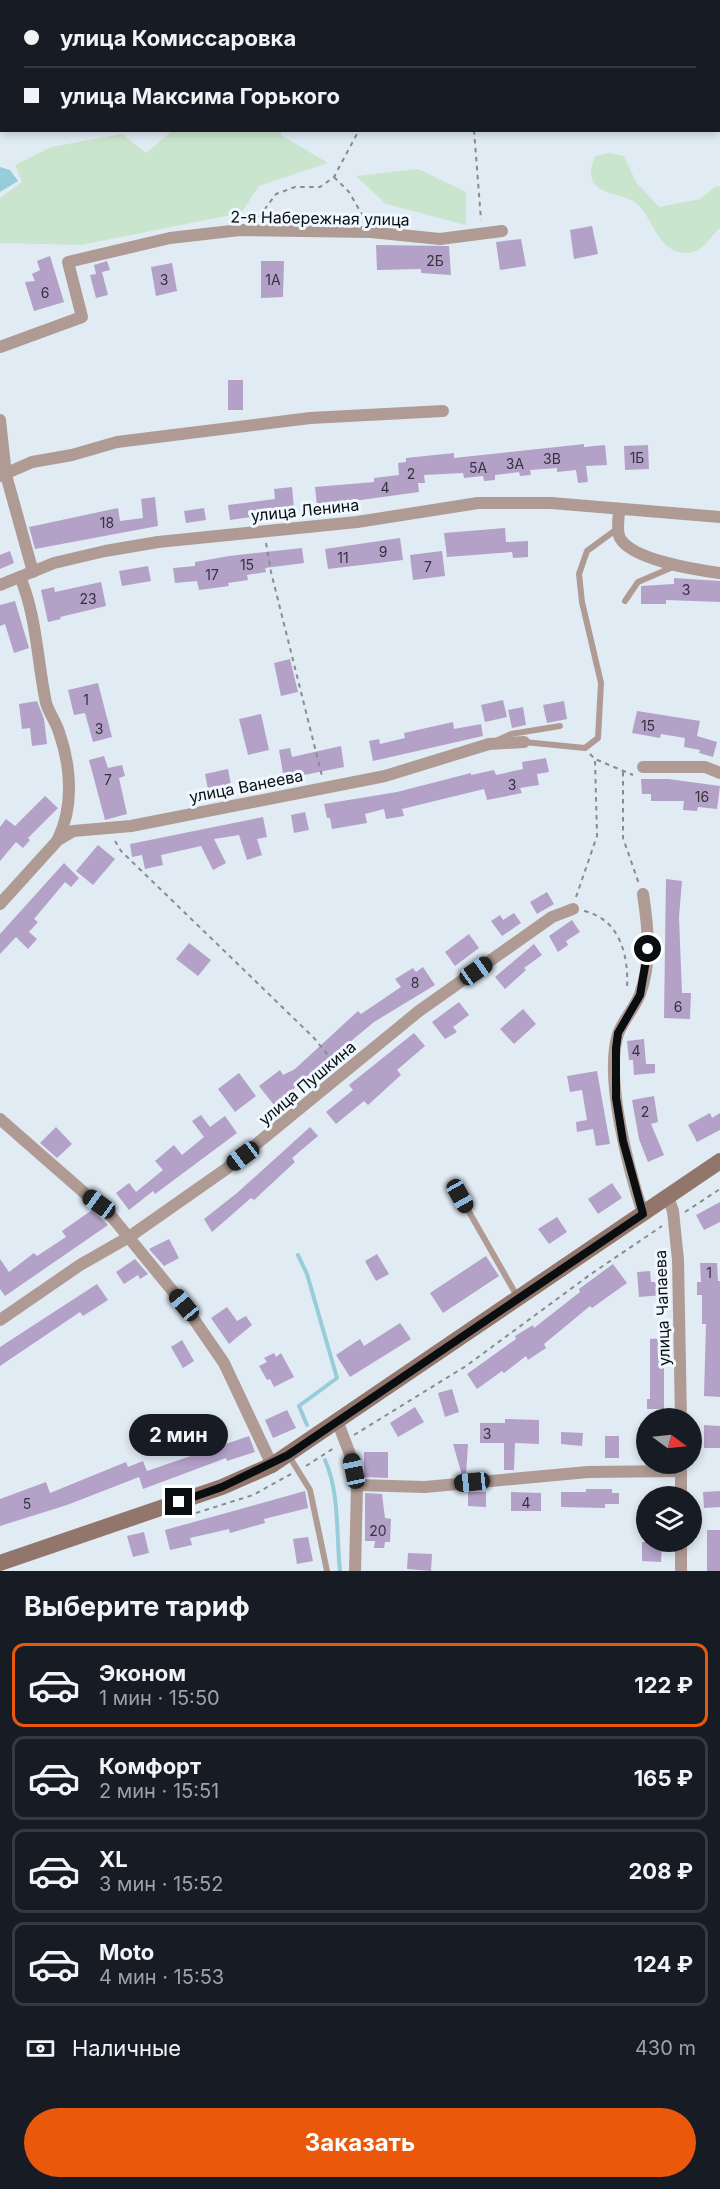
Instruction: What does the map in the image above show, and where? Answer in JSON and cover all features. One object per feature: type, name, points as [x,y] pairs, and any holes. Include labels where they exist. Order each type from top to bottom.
[{"type":"street","name":"2-я Набережная улица","points":[[0,347],[82,317],[68,262],[170,238],[254,230],[371,232],[440,239],[502,231]]},
{"type":"street","points":[[3,476],[32,462],[72,455],[117,442],[310,418],[443,411]]},
{"type":"street","points":[[0,420],[3,476],[33,572]]},
{"type":"street","name":"улица Ленина","points":[[0,585],[54,563],[105,551],[158,542],[357,522],[478,503],[551,503],[720,517]]},
{"type":"street","points":[[619,510],[620,538],[626,544],[674,566],[720,573]]},
{"type":"street","points":[[20,577],[28,597],[47,705],[60,732],[70,806],[79,824],[90,828]]},
{"type":"street","name":"улица Ванеева","points":[[0,904],[58,840],[69,833],[90,828],[109,828],[325,788],[404,771],[489,744],[524,742]]},
{"type":"street","points":[[643,767],[705,767],[720,772]]},
{"type":"street","points":[[58,840],[70,806]]},
{"type":"street","points":[[642,894],[648,928],[646,965],[640,995],[618,1033],[616,1098],[623,1141],[643,1214]]},
{"type":"street","name":"улица Пушкина","points":[[0,1320],[80,1265],[129,1237],[234,1162],[419,1011],[552,917],[573,909]]},
{"type":"street","points":[[0,1119],[68,1181],[99,1204],[129,1237],[216,1349],[272,1465]]},
{"type":"street","points":[[0,1563],[222,1487],[272,1465],[338,1423],[720,1161]]},
{"type":"street","name":"улица Чапаева","points":[[668,1197],[673,1219],[678,1272],[681,1408]]},
{"type":"street","points":[[338,1423],[346,1440],[357,1485],[355,1571]]},
{"type":"street","points":[[357,1485],[425,1487],[636,1469]]},
{"type":"street","points":[[681,1552],[681,1571]]},
{"type":"lane","points":[[524,742],[585,748],[598,738],[602,683],[582,602],[579,574],[587,550],[618,528]]},
{"type":"lane","points":[[625,601],[639,582],[674,566]]},
{"type":"lane","points":[[489,744],[511,734],[560,726]]},
{"type":"lane","points":[[460,1196],[518,1299]]},
{"type":"lane","points":[[288,1455],[310,1490],[327,1571]]},
{"type":"path","points":[[254,230],[262,212],[276,194],[295,187],[320,187],[334,177],[358,132]]},
{"type":"path","points":[[474,132],[482,234]]},
{"type":"path","points":[[334,177],[349,192],[371,232]]},
{"type":"path","points":[[264,531],[271,572],[325,788]]},
{"type":"path","points":[[625,1022],[628,977],[621,941],[609,922],[588,912],[573,909],[597,836],[595,759],[623,772],[623,838],[642,894]]},
{"type":"path","points":[[109,828],[121,851],[314,1038],[344,1074]]},
{"type":"path","points":[[298,1471],[466,1366],[591,1274],[720,1189]]},
{"type":"green space","points":[[171,132],[281,132],[281,135],[328,163],[259,186],[241,213],[81,245],[0,243],[0,198],[22,182],[15,165],[51,147],[122,134],[146,153]]},
{"type":"green space","points":[[610,153],[624,156],[636,182],[659,207],[700,199],[715,187],[720,186],[720,228],[702,247],[693,252],[678,252],[669,248],[636,203],[603,190],[592,180],[591,173],[595,156]]},
{"type":"green space","points":[[418,169],[466,192],[466,225],[386,204],[356,176]]},
{"type":"water","points":[[0,167],[10,170],[18,181],[0,192]]},
{"type":"building","points":[[592,226],[598,254],[574,259],[570,230]]},
{"type":"building","points":[[521,239],[526,266],[500,270],[496,242]]},
{"type":"building","points":[[376,245],[449,246],[451,275],[421,273],[421,269],[377,270]]},
{"type":"building","points":[[50,256],[64,302],[34,311],[25,282],[35,281],[32,274],[40,270],[37,261]]},
{"type":"building","points":[[107,261],[110,270],[102,272],[108,295],[96,298],[90,275],[96,274],[94,265]]},
{"type":"building","points":[[261,261],[284,261],[283,297],[261,298]]},
{"type":"building","points":[[172,263],[177,291],[156,296],[151,267]]},
{"type":"building","points":[[228,380],[243,380],[243,410],[228,410]]},
{"type":"building","points":[[584,444],[584,447],[605,445],[607,465],[586,466],[588,482],[578,483],[576,470],[557,472],[557,468],[530,470],[531,475],[520,476],[519,472],[495,475],[495,480],[484,481],[483,476],[464,478],[463,473],[424,475],[425,483],[418,483],[419,492],[317,506],[315,487],[374,482],[374,478],[399,475],[398,463],[406,462],[406,458],[454,453],[454,458]]},
{"type":"building","points":[[648,445],[649,469],[625,470],[624,446]]},
{"type":"building","points":[[292,487],[294,508],[258,512],[258,516],[230,520],[228,505],[275,499],[274,489]]},
{"type":"building","points":[[155,497],[158,526],[35,549],[29,527],[118,508],[120,521],[143,518],[141,499]]},
{"type":"building","points":[[204,508],[206,520],[186,523],[184,511]]},
{"type":"building","points":[[505,528],[506,542],[528,541],[528,557],[513,558],[512,552],[447,557],[444,533]]},
{"type":"building","points":[[400,538],[403,560],[328,569],[325,549]]},
{"type":"building","points":[[302,548],[304,563],[265,568],[266,572],[247,575],[248,580],[228,583],[229,586],[199,590],[197,581],[175,583],[173,568],[195,566],[195,562],[229,556]]},
{"type":"building","points":[[10,551],[14,563],[0,569],[0,555]]},
{"type":"building","points":[[442,551],[445,576],[413,580],[410,555]]},
{"type":"building","points":[[148,566],[151,581],[122,586],[119,571]]},
{"type":"building","points":[[674,578],[720,581],[720,602],[666,600],[666,604],[641,604],[641,586],[674,584]]},
{"type":"building","points":[[101,582],[106,606],[48,622],[41,590],[54,587],[55,592]]},
{"type":"building","points":[[15,601],[29,648],[14,653],[5,624],[0,626],[0,605]]},
{"type":"building","points":[[290,659],[298,692],[281,696],[274,663]]},
{"type":"building","points":[[98,683],[112,737],[93,742],[85,713],[74,715],[68,690]]},
{"type":"building","points":[[503,700],[507,717],[485,722],[481,705]]},
{"type":"building","points":[[37,701],[44,719],[47,744],[32,746],[30,728],[22,729],[19,704]]},
{"type":"building","points":[[564,701],[567,719],[547,723],[543,705]]},
{"type":"building","points":[[523,707],[526,725],[512,728],[508,710]]},
{"type":"building","points":[[637,711],[700,721],[697,736],[717,742],[713,757],[699,753],[700,750],[684,747],[685,738],[661,734],[660,738],[632,733]]},
{"type":"building","points":[[261,714],[269,750],[248,755],[239,719]]},
{"type":"building","points":[[453,722],[454,729],[481,724],[483,736],[373,761],[369,741],[379,739],[380,744],[405,738],[404,733]]},
{"type":"building","points":[[341,746],[344,767],[284,779],[279,750],[290,748],[292,757]]},
{"type":"building","points":[[104,756],[108,768],[122,765],[125,776],[119,778],[127,814],[105,820],[89,760]]},
{"type":"building","points":[[546,758],[549,772],[537,774],[539,785],[520,788],[522,793],[487,800],[484,789],[402,809],[404,816],[386,819],[384,809],[365,814],[367,823],[332,829],[330,818],[327,818],[324,804],[397,792],[471,773],[471,775],[494,770],[496,775],[523,769],[522,762]]},
{"type":"building","points":[[228,769],[232,790],[209,795],[205,774]]},
{"type":"building","points":[[641,779],[668,779],[720,786],[717,809],[698,807],[697,811],[683,810],[684,801],[651,801],[651,794],[642,794]]},
{"type":"building","points":[[45,796],[58,808],[28,838],[30,840],[23,848],[16,842],[0,861],[0,827],[6,819],[15,826]]},
{"type":"building","points":[[305,812],[309,830],[294,833],[291,815]]},
{"type":"building","points":[[263,817],[267,837],[257,839],[262,855],[247,860],[239,835],[214,839],[226,863],[213,870],[201,846],[161,855],[163,865],[145,869],[142,855],[132,857],[130,844]]},
{"type":"building","points":[[98,845],[115,859],[93,885],[76,871]]},
{"type":"building","points":[[64,863],[79,878],[71,887],[65,882],[34,919],[38,922],[29,932],[37,939],[28,949],[16,937],[0,954],[0,934]]},
{"type":"building","points":[[666,879],[682,881],[679,917],[682,993],[691,993],[690,1019],[664,1018]]},
{"type":"building","points":[[547,892],[554,904],[537,914],[530,902]]},
{"type":"building","points":[[514,913],[521,923],[502,936],[491,921],[500,915],[503,920]]},
{"type":"building","points":[[572,920],[580,932],[566,941],[568,945],[558,952],[549,936]]},
{"type":"building","points":[[469,934],[479,948],[455,966],[445,952]]},
{"type":"building","points":[[189,943],[211,960],[198,976],[176,959]]},
{"type":"building","points":[[534,944],[542,955],[524,968],[526,970],[505,989],[495,977]]},
{"type":"building","points":[[423,967],[435,985],[374,1022],[274,1105],[259,1086],[280,1070],[283,1075],[295,1069],[358,1011],[361,1014],[401,987],[395,979],[413,968],[416,972]]},
{"type":"building","points":[[459,1002],[469,1015],[453,1027],[457,1032],[445,1039],[432,1022]]},
{"type":"building","points":[[523,1009],[536,1024],[514,1044],[500,1029]]},
{"type":"building","points":[[414,1033],[425,1046],[397,1070],[401,1075],[368,1105],[364,1101],[336,1124],[326,1112],[353,1090],[349,1085]]},
{"type":"building","points":[[644,1039],[646,1064],[655,1064],[655,1073],[634,1075],[633,1060],[629,1060],[627,1041]]},
{"type":"building","points":[[597,1071],[610,1144],[596,1146],[593,1129],[577,1132],[576,1122],[587,1120],[582,1090],[570,1092],[567,1076]]},
{"type":"building","points":[[239,1073],[256,1096],[235,1112],[218,1089]]},
{"type":"building","points":[[654,1096],[658,1122],[651,1124],[664,1155],[648,1162],[639,1139],[632,1100]]},
{"type":"building","points":[[710,1113],[712,1118],[720,1113],[720,1130],[697,1142],[688,1125]]},
{"type":"building","points":[[201,1115],[210,1127],[225,1116],[237,1133],[155,1194],[153,1191],[129,1210],[116,1193],[129,1183],[136,1192],[163,1170],[155,1161],[174,1145],[182,1155],[204,1137],[192,1121]]},
{"type":"building","points":[[56,1127],[72,1144],[57,1158],[40,1143]]},
{"type":"building","points":[[310,1127],[318,1136],[292,1158],[295,1162],[254,1200],[251,1198],[212,1232],[204,1219],[237,1193]]},
{"type":"building","points":[[612,1183],[622,1198],[598,1214],[588,1199]]},
{"type":"building","points":[[720,1202],[720,1222],[704,1230],[696,1215]]},
{"type":"building","points":[[92,1210],[108,1225],[5,1296],[0,1289],[0,1259],[9,1272],[34,1253],[37,1256],[66,1237],[62,1231]]},
{"type":"building","points":[[557,1217],[567,1232],[549,1244],[538,1229]]},
{"type":"building","points":[[169,1239],[179,1258],[164,1266],[149,1249]]},
{"type":"building","points":[[377,1254],[389,1274],[376,1281],[365,1261]]},
{"type":"building","points":[[486,1256],[499,1276],[443,1313],[430,1293]]},
{"type":"building","points":[[135,1259],[148,1274],[140,1279],[138,1275],[124,1284],[116,1272]]},
{"type":"building","points":[[700,1263],[717,1263],[718,1281],[720,1281],[720,1397],[704,1396],[706,1324],[702,1324],[702,1295],[697,1295],[697,1282],[701,1282]]},
{"type":"building","points":[[613,1264],[627,1283],[592,1308],[590,1306],[544,1344],[546,1348],[528,1360],[526,1356],[504,1373],[502,1371],[477,1389],[467,1374],[516,1339],[515,1336],[533,1325],[534,1328],[580,1292],[579,1289]]},
{"type":"building","points":[[650,1271],[651,1282],[662,1282],[663,1295],[639,1297],[637,1272]]},
{"type":"building","points":[[97,1284],[108,1300],[83,1316],[80,1312],[0,1366],[0,1347]]},
{"type":"building","points":[[227,1307],[237,1321],[246,1316],[252,1325],[229,1344],[211,1318]]},
{"type":"building","points":[[400,1323],[411,1339],[350,1377],[336,1355],[360,1339],[364,1346]]},
{"type":"building","points":[[664,1338],[664,1408],[647,1408],[647,1399],[650,1399],[650,1339]]},
{"type":"building","points":[[182,1340],[194,1361],[183,1368],[171,1347]]},
{"type":"building","points":[[274,1353],[276,1357],[281,1353],[294,1377],[274,1387],[259,1366],[267,1362],[264,1358]]},
{"type":"building","points":[[452,1389],[459,1412],[445,1417],[438,1393]]},
{"type":"building","points":[[415,1407],[424,1422],[398,1437],[390,1423]]},
{"type":"building","points":[[287,1410],[296,1428],[273,1438],[265,1420]]},
{"type":"building","points":[[505,1419],[539,1420],[539,1444],[515,1443],[514,1470],[504,1470],[504,1443],[480,1443],[480,1423],[505,1423]]},
{"type":"building","points":[[704,1425],[720,1426],[720,1448],[704,1448]]},
{"type":"building","points":[[561,1432],[583,1433],[582,1446],[561,1444]]},
{"type":"building","points":[[249,1436],[255,1452],[227,1461],[226,1458],[143,1489],[139,1477],[67,1505],[0,1526],[0,1499],[46,1482],[50,1493],[126,1462],[128,1467],[143,1461],[147,1471]]},
{"type":"building","points":[[605,1436],[619,1436],[619,1458],[605,1458]]},
{"type":"building","points":[[453,1444],[468,1444],[466,1475],[462,1475]]},
{"type":"building","points":[[364,1452],[388,1452],[388,1478],[364,1477]]},
{"type":"building","points":[[586,1489],[612,1489],[612,1493],[619,1493],[619,1504],[605,1504],[605,1508],[561,1507],[561,1492],[586,1492]]},
{"type":"building","points":[[305,1491],[308,1508],[264,1519],[265,1523],[230,1533],[229,1529],[190,1538],[192,1545],[170,1550],[165,1530]]},
{"type":"building","points":[[720,1491],[720,1507],[704,1508],[703,1492]]},
{"type":"building","points":[[468,1492],[486,1492],[486,1507],[468,1506]]},
{"type":"building","points":[[511,1492],[541,1493],[541,1511],[511,1511]]},
{"type":"building","points":[[365,1493],[382,1494],[385,1518],[391,1519],[390,1542],[385,1542],[384,1548],[374,1548],[375,1541],[365,1541]]},
{"type":"building","points":[[707,1530],[720,1530],[720,1571],[707,1571]]},
{"type":"building","points":[[144,1532],[149,1553],[133,1557],[127,1536]]},
{"type":"building","points":[[308,1537],[313,1561],[297,1564],[293,1539]]},
{"type":"building","points":[[642,1552],[662,1552],[661,1562],[642,1561]]},
{"type":"building","points":[[408,1553],[432,1554],[431,1571],[407,1569]]},
{"type":"waterway","points":[[298,1255],[307,1274],[337,1378],[299,1406],[307,1425]]},
{"type":"waterway","points":[[325,1460],[335,1500],[340,1571]]},
{"type":"route","points":[[179,1502],[222,1487],[272,1465],[643,1214],[623,1141],[616,1098],[616,1048],[618,1033],[640,995],[648,949]]}]
